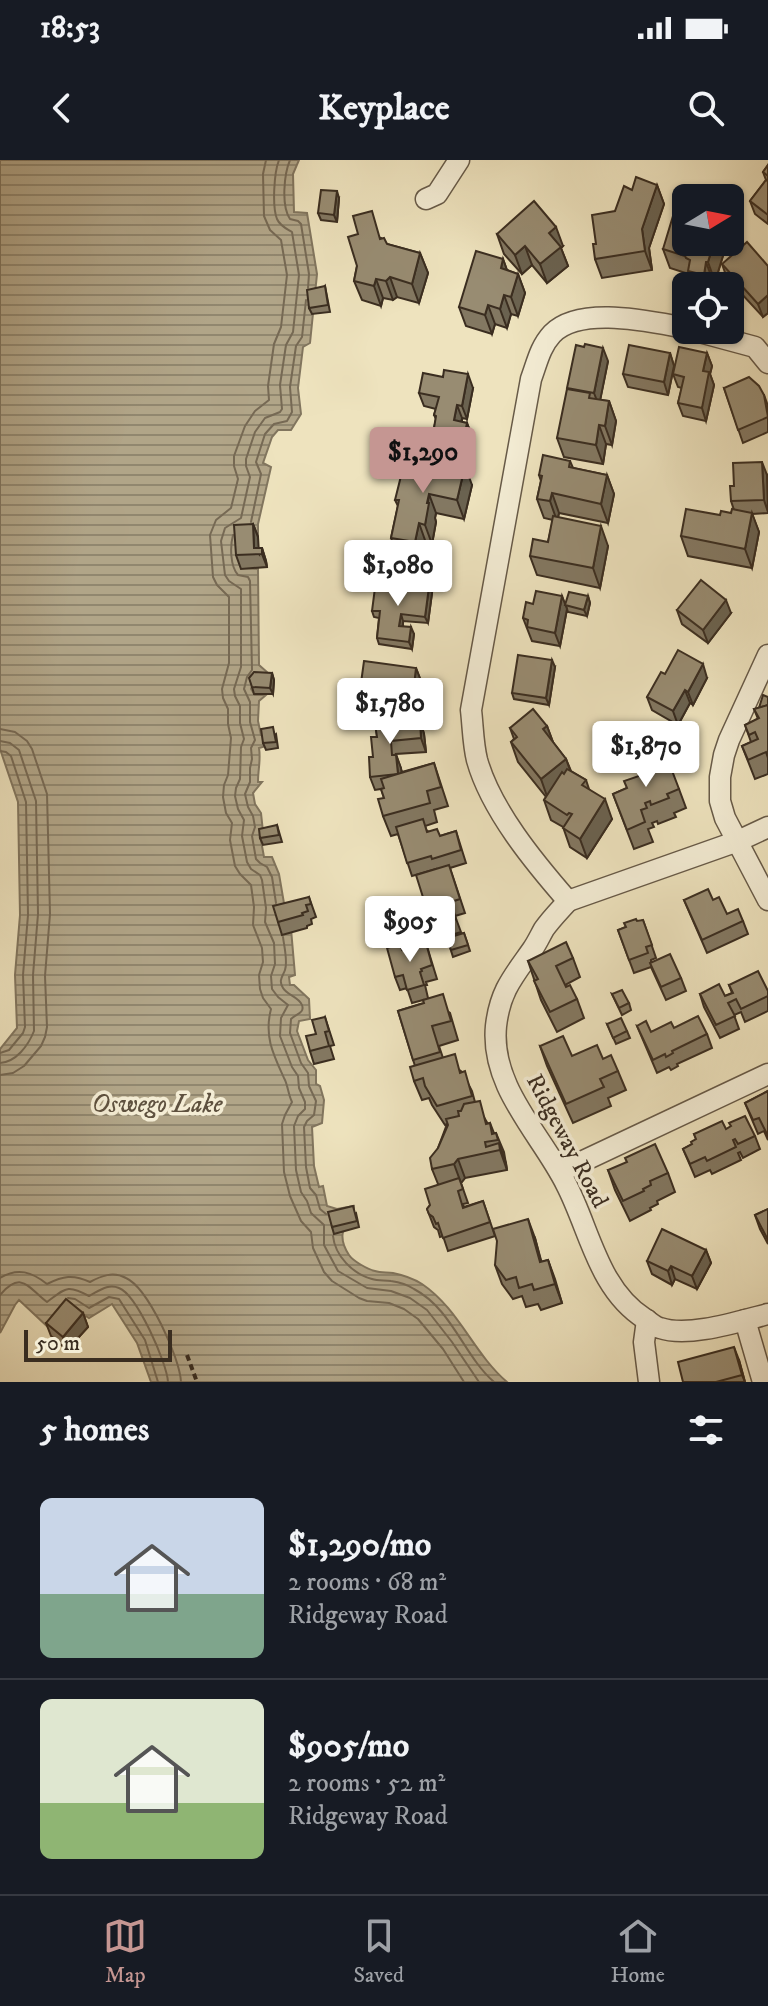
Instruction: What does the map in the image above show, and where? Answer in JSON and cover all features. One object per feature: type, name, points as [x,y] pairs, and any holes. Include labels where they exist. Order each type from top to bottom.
[{"type":"street","points":[[426,199],[437,194],[459,160]]},
{"type":"street","points":[[672,326],[601,318],[568,323],[554,332],[541,348],[531,379],[471,710],[477,759],[485,783],[512,830],[568,901],[738,841],[768,827]]},
{"type":"street","points":[[731,344],[762,355]]},
{"type":"street","points":[[768,655],[724,755],[720,777],[720,801],[725,818],[768,900]]},
{"type":"street","name":"Ridgeway Road","points":[[568,901],[546,926],[511,979],[503,996],[496,1046],[511,1094],[568,1187],[600,1266],[624,1303],[647,1320]]},
{"type":"street","points":[[560,1172],[768,1074]]},
{"type":"street","points":[[649,1382],[644,1342],[647,1320],[659,1328],[677,1331],[701,1329],[768,1314]]},
{"type":"street","points":[[745,1320],[763,1382]]},
{"type":"path","points":[[187,1355],[197,1382]]},
{"type":"water","name":"Oswego Lake","points":[[0,160],[299,160],[293,174],[294,212],[307,213],[317,274],[310,343],[303,347],[298,388],[301,414],[291,430],[278,430],[272,437],[263,463],[271,467],[258,537],[240,538],[241,568],[258,569],[259,665],[270,679],[255,679],[251,689],[255,695],[266,695],[259,701],[258,721],[261,735],[265,735],[266,746],[259,748],[258,782],[262,782],[253,793],[261,813],[263,832],[260,835],[264,857],[272,857],[279,874],[291,929],[295,975],[289,977],[290,985],[309,999],[310,1019],[299,1021],[297,1031],[308,1060],[316,1070],[316,1084],[320,1086],[324,1100],[322,1123],[312,1127],[314,1166],[327,1206],[337,1209],[354,1206],[342,1237],[351,1257],[372,1270],[412,1279],[435,1294],[507,1382],[151,1382],[137,1343],[112,1304],[89,1318],[70,1306],[50,1329],[19,1300],[0,1333],[0,1049],[17,1028],[15,975],[20,915],[18,802],[0,749]]},
{"type":"building","points":[[636,177],[657,185],[642,229],[645,251],[595,259],[592,215],[615,211],[624,186],[632,190]]},
{"type":"building","points":[[768,181],[768,215],[750,201]]},
{"type":"building","points":[[321,190],[337,191],[334,215],[318,213]]},
{"type":"building","points":[[534,201],[556,227],[549,233],[561,247],[540,264],[525,246],[515,255],[497,234]]},
{"type":"building","points":[[372,211],[380,239],[384,238],[387,244],[420,253],[412,284],[390,277],[386,281],[376,279],[374,286],[354,281],[357,266],[348,237],[358,234],[353,216]]},
{"type":"building","points":[[672,219],[672,252],[663,249]]},
{"type":"building","points":[[747,242],[768,266],[768,295],[758,304],[744,288],[744,272],[729,272],[722,264],[731,256],[744,256]]},
{"type":"building","points":[[476,251],[503,259],[501,268],[518,274],[511,297],[504,295],[500,309],[488,305],[485,315],[459,307]]},
{"type":"building","points":[[710,256],[704,272],[688,271],[690,260],[686,258]]},
{"type":"building","points":[[325,286],[328,305],[309,308],[307,290]]},
{"type":"building","points":[[585,344],[603,348],[594,393],[567,388],[576,345],[584,347]]},
{"type":"building","points":[[629,345],[670,353],[664,382],[623,374]]},
{"type":"building","points":[[679,347],[707,353],[703,371],[709,372],[702,408],[678,403],[684,377],[673,374]]},
{"type":"building","points":[[444,370],[468,374],[462,406],[457,405],[454,420],[467,423],[461,453],[425,446],[429,428],[434,428],[439,397],[419,393],[423,373],[443,377]]},
{"type":"building","points":[[749,377],[764,395],[768,417],[738,430],[724,388]]},
{"type":"building","points":[[567,389],[590,393],[589,398],[609,401],[605,426],[599,425],[596,445],[557,438]]},
{"type":"building","points":[[543,455],[570,461],[569,467],[607,475],[601,504],[552,493],[550,501],[537,499]]},
{"type":"building","points":[[438,460],[465,466],[457,500],[429,494],[425,525],[419,523],[415,542],[391,538],[399,500],[395,500],[404,464],[425,468],[425,472],[435,474]]},
{"type":"building","points":[[762,462],[764,500],[731,501],[733,463]]},
{"type":"building","points":[[686,509],[720,515],[721,511],[731,513],[732,509],[752,513],[745,549],[681,536]]},
{"type":"building","points":[[553,516],[601,526],[593,568],[530,556],[533,539],[548,542]]},
{"type":"building","points":[[253,524],[254,548],[262,548],[262,554],[236,555],[234,525]]},
{"type":"building","points":[[376,580],[429,587],[425,617],[401,614],[399,626],[411,627],[409,642],[377,638],[380,611],[372,611]]},
{"type":"building","points":[[701,580],[726,600],[703,630],[677,610]]},
{"type":"building","points":[[536,591],[562,596],[555,633],[527,627],[528,620],[523,618],[526,602],[533,604]]},
{"type":"building","points":[[569,592],[588,596],[584,610],[565,605]]},
{"type":"building","points":[[678,650],[703,664],[688,692],[685,690],[673,711],[647,697]]},
{"type":"building","points":[[518,655],[552,660],[546,698],[512,693]]},
{"type":"building","points":[[364,661],[416,668],[413,694],[396,692],[395,700],[391,700],[389,715],[372,713],[375,685],[361,683]]},
{"type":"building","points":[[254,672],[272,673],[270,688],[252,687],[249,678]]},
{"type":"building","points":[[763,695],[768,697],[768,705],[759,708]]},
{"type":"building","points":[[768,705],[768,758],[766,752],[748,760],[742,746],[758,739],[755,732],[749,735],[745,725],[759,718],[754,709]]},
{"type":"building","points":[[533,709],[547,726],[543,729],[566,759],[541,779],[511,742],[517,737],[510,728]]},
{"type":"building","points":[[420,720],[421,738],[391,741],[398,774],[370,777],[369,757],[373,757],[371,737],[377,737],[375,724]]},
{"type":"building","points":[[273,727],[276,742],[263,743],[261,729]]},
{"type":"building","points":[[663,747],[679,789],[667,794],[669,798],[651,805],[650,801],[645,803],[647,808],[641,810],[645,822],[627,830],[613,794],[627,788],[624,781],[651,772],[644,755]]},
{"type":"building","points":[[434,763],[441,787],[427,791],[430,803],[383,816],[378,799],[384,798],[381,779]]},
{"type":"building","points":[[567,769],[586,780],[582,785],[605,799],[580,839],[563,828],[572,814],[567,815],[544,800]]},
{"type":"building","points":[[423,819],[427,832],[437,829],[440,836],[456,831],[461,850],[407,863],[396,827]]},
{"type":"building","points":[[277,825],[279,835],[260,838],[259,829]]},
{"type":"building","points":[[449,865],[460,899],[451,902],[456,919],[438,924],[433,908],[427,910],[416,875]]},
{"type":"building","points":[[708,889],[713,900],[719,897],[727,914],[738,909],[743,921],[702,940],[684,900]]},
{"type":"building","points":[[309,897],[311,904],[306,905],[308,911],[278,922],[273,906]]},
{"type":"building","points":[[643,920],[652,945],[646,947],[648,953],[629,960],[618,930],[626,927],[624,923]]},
{"type":"building","points":[[464,933],[468,945],[451,950],[447,938]]},
{"type":"building","points":[[566,942],[573,958],[556,966],[566,987],[570,985],[577,999],[550,1012],[534,981],[538,979],[528,961]]},
{"type":"building","points":[[426,943],[432,965],[421,969],[424,985],[407,990],[403,975],[395,977],[387,948],[400,944],[402,950]]},
{"type":"building","points":[[670,954],[681,978],[661,987],[650,963]]},
{"type":"building","points":[[758,971],[768,996],[741,1009],[736,999],[728,1003],[735,1016],[716,1025],[700,994],[719,984],[725,996],[733,993],[729,985]]},
{"type":"building","points":[[622,990],[629,1003],[619,1008],[612,994]]},
{"type":"building","points":[[443,994],[451,1021],[432,1026],[440,1052],[413,1060],[398,1011]]},
{"type":"building","points":[[698,1016],[707,1034],[666,1057],[665,1054],[653,1060],[637,1026],[646,1021],[651,1032],[671,1022],[674,1028]]},
{"type":"building","points":[[325,1017],[329,1046],[310,1051],[306,1036],[316,1034],[312,1020]]},
{"type":"building","points":[[621,1018],[627,1031],[613,1038],[607,1024]]},
{"type":"building","points":[[563,1036],[572,1056],[597,1045],[603,1059],[611,1055],[618,1071],[600,1079],[604,1087],[566,1104],[540,1046]]},
{"type":"building","points":[[455,1054],[460,1073],[465,1071],[472,1096],[437,1106],[423,1078],[414,1081],[410,1067]]},
{"type":"building","points":[[768,1091],[768,1136],[759,1118],[753,1120],[745,1103]]},
{"type":"building","points":[[480,1101],[486,1124],[490,1123],[492,1134],[496,1133],[498,1140],[485,1142],[486,1147],[499,1143],[500,1150],[458,1159],[454,1164],[432,1169],[430,1158],[448,1125],[446,1119],[459,1116],[458,1111],[464,1104]]},
{"type":"building","points":[[745,1116],[755,1136],[738,1144],[735,1139],[736,1147],[707,1161],[705,1157],[690,1164],[683,1149],[696,1139],[694,1134],[722,1121],[726,1129],[731,1126],[729,1123]]},
{"type":"building","points":[[655,1144],[668,1173],[650,1181],[651,1185],[644,1191],[623,1201],[608,1170]]},
{"type":"building","points":[[459,1178],[463,1189],[458,1191],[463,1208],[483,1201],[490,1222],[443,1238],[438,1223],[427,1209],[430,1205],[425,1189]]},
{"type":"building","points":[[353,1206],[357,1221],[332,1227],[328,1212]]},
{"type":"building","points":[[768,1209],[768,1240],[755,1215]]},
{"type":"building","points":[[528,1219],[540,1262],[548,1260],[555,1284],[534,1290],[532,1284],[519,1288],[516,1277],[506,1280],[495,1265],[497,1241],[493,1229]]},
{"type":"building","points":[[662,1229],[706,1250],[692,1276],[671,1266],[668,1271],[647,1261]]},
{"type":"building","points":[[66,1299],[83,1313],[63,1337],[46,1323]]},
{"type":"building","points":[[734,1347],[742,1375],[716,1382],[683,1382],[678,1362]]}]
